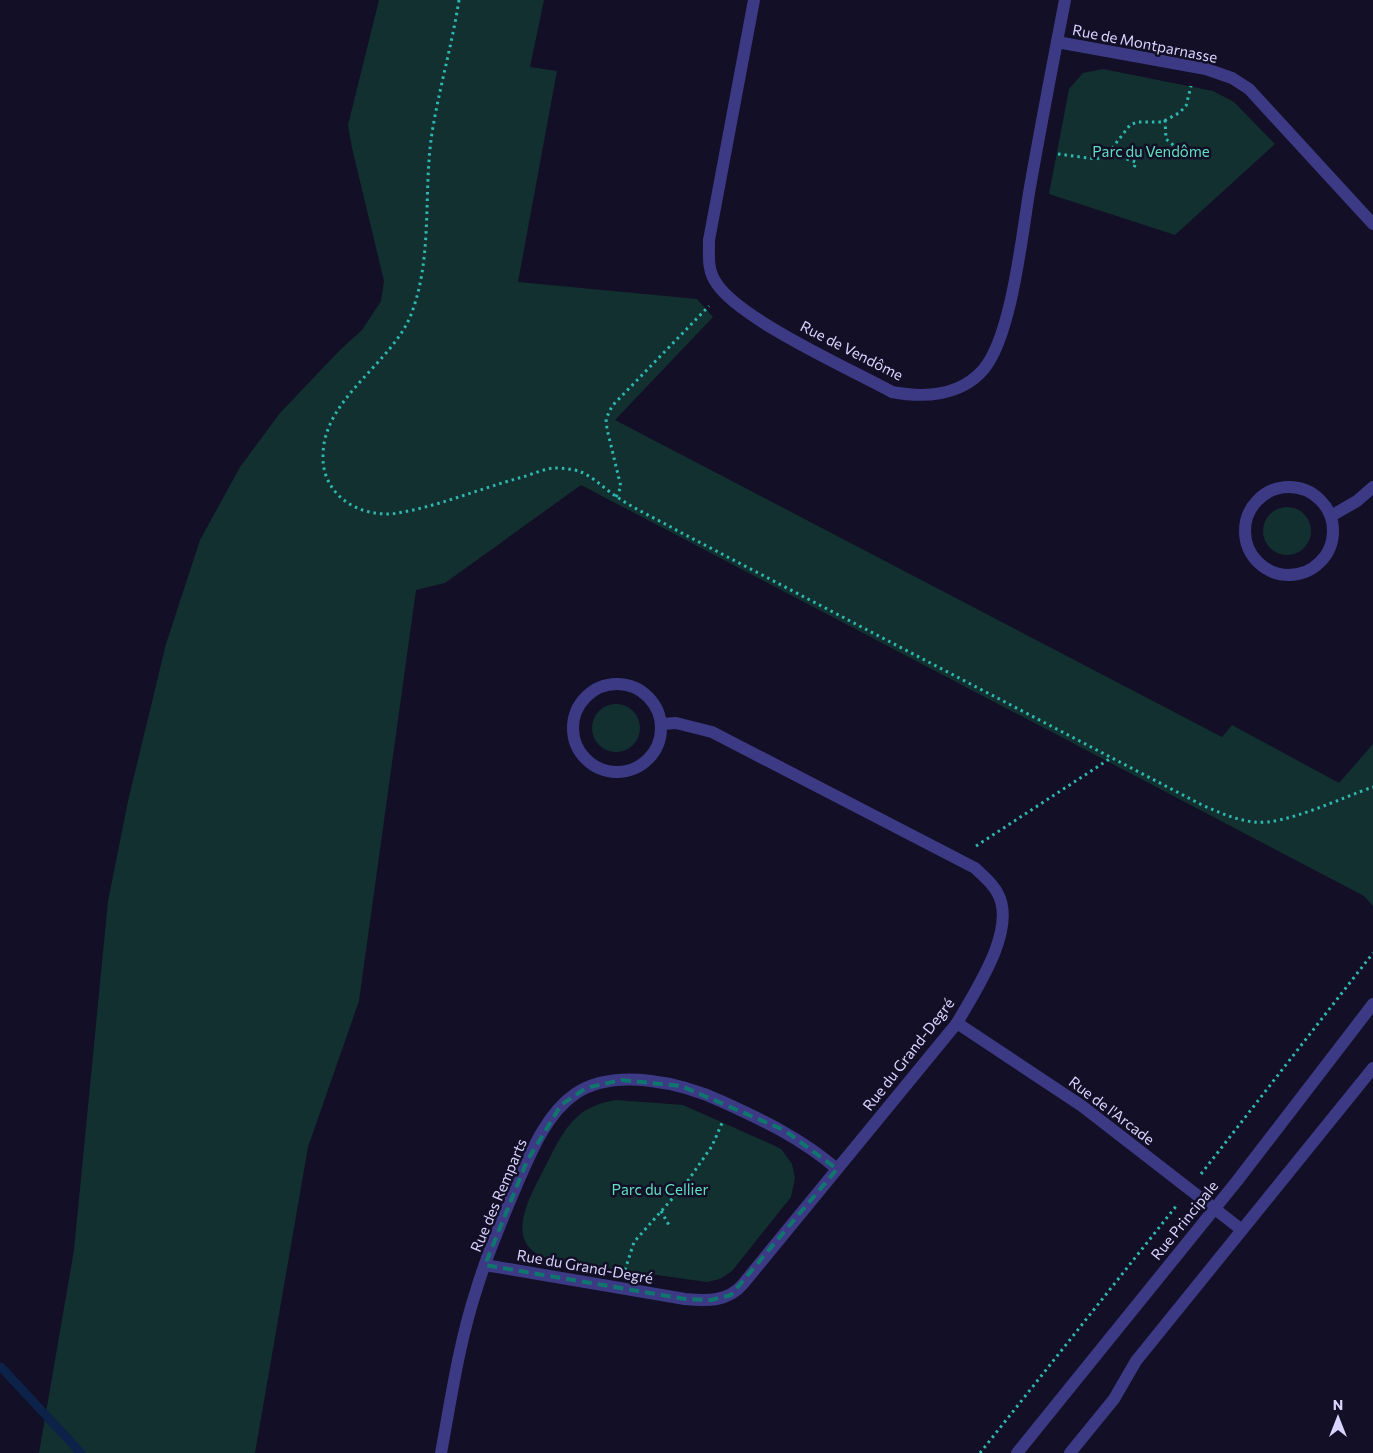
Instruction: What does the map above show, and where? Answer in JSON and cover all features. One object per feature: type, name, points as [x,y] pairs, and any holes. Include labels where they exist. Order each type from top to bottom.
[{"type":"street","name":"Rue de Vendôme","points":[[754,0],[709,240],[708,266],[716,283],[733,303],[782,333],[892,392],[907,395],[941,393],[957,389],[977,376],[995,354],[1015,274],[1065,0]]},
{"type":"street","name":"Rue de Montparnasse","points":[[1057,42],[1194,67],[1232,78],[1249,89],[1373,224]]},
{"type":"street","points":[[1331,516],[1357,501],[1373,486]]},
{"type":"street","points":[[1284,487],[1299,488],[1313,493],[1324,504],[1331,516],[1332,544],[1325,556],[1315,566],[1303,572],[1289,574],[1275,572],[1263,566],[1253,556],[1247,543],[1246,528],[1249,513],[1257,501],[1269,492],[1284,487]]},
{"type":"street","points":[[614,684],[628,685],[640,690],[651,699],[658,710],[662,724],[660,740],[654,753],[643,764],[621,771],[599,768],[586,760],[578,747],[573,733],[574,717],[579,705],[594,691],[614,684]]},
{"type":"street","name":"Rue du Grand-Degré","points":[[485,1265],[703,1301],[717,1299],[738,1290],[957,1022],[977,988],[1002,930],[1004,918],[1002,904],[998,894],[984,876],[944,852],[712,732],[676,723],[662,724]]},
{"type":"street","name":"Rue Principale","points":[[1017,1453],[1215,1208],[1373,1004]]},
{"type":"street","name":"Rue de l'Arcade","points":[[957,1022],[1082,1106],[1242,1230]]},
{"type":"street","points":[[1070,1453],[1114,1399],[1136,1361],[1373,1068]]},
{"type":"street","name":"Rue des Remparts","points":[[441,1453],[468,1319],[485,1265],[527,1161],[555,1113],[576,1093],[606,1082],[636,1080],[681,1086],[708,1095],[784,1130],[812,1148],[837,1168]]},
{"type":"path","points":[[459,0],[432,133],[428,175],[428,212],[420,286],[416,301],[411,316],[401,332],[342,404],[332,420],[323,445],[324,472],[332,488],[350,506],[365,512],[380,514],[420,508],[554,468],[582,472],[616,496],[1202,805],[1236,819],[1256,822],[1299,814],[1373,787]]},
{"type":"path","points":[[1058,154],[1096,159],[1106,156],[1130,125],[1137,122],[1165,120],[1179,113],[1186,106],[1191,85]]},
{"type":"path","points":[[1165,120],[1166,139],[1178,149]]},
{"type":"path","points":[[1108,153],[1136,162],[1134,168]]},
{"type":"path","points":[[616,496],[621,488],[606,418],[612,406],[704,309]]},
{"type":"path","points":[[975,847],[1112,758]]},
{"type":"path","name":"Rue Principale","points":[[1210,1161],[1373,953]]},
{"type":"path","points":[[625,1270],[634,1242],[679,1192],[701,1163],[722,1122]]},
{"type":"path","points":[[661,1211],[670,1228]]},
{"type":"path","name":"Rue Principale","points":[[980,1453],[1171,1214]]},
{"type":"highlighted area","points":[[621,1080],[681,1086],[784,1130],[837,1169],[731,1295],[711,1300],[685,1299],[485,1265],[527,1161],[545,1129],[561,1105],[586,1088]]},
{"type":"green space","points":[[379,0],[544,0],[530,67],[557,71],[518,282],[697,299],[713,317],[615,420],[1222,737],[1232,725],[1339,783],[1373,744],[1373,906],[1364,896],[581,485],[445,583],[416,590],[359,1001],[308,1147],[255,1453],[39,1453],[74,1250],[108,901],[128,801],[166,644],[200,540],[240,467],[280,413],[340,350],[362,330],[381,301],[384,281],[348,125]]},
{"type":"green space","name":"Parc du Vendôme","points":[[1103,69],[1213,91],[1234,102],[1275,144],[1175,235],[1049,194],[1069,89],[1083,73]]},
{"type":"green space","points":[[1287,507],[1296,509],[1304,514],[1309,522],[1311,531],[1309,540],[1304,548],[1296,553],[1287,555],[1278,553],[1270,548],[1265,540],[1263,531],[1265,522],[1270,514],[1278,509]]},
{"type":"green space","points":[[611,704],[621,704],[633,711],[640,723],[640,733],[633,745],[621,752],[611,752],[603,748],[596,741],[592,733],[592,723],[596,715],[603,708]]},
{"type":"green space","name":"Parc du Cellier","points":[[615,1100],[683,1105],[781,1149],[792,1164],[795,1178],[791,1197],[732,1271],[720,1279],[707,1282],[556,1261],[539,1255],[528,1246],[523,1235],[526,1209],[537,1182],[558,1142],[572,1122],[585,1111],[594,1106]]},
{"type":"waterway","points":[[1,1367],[81,1453]]}]
